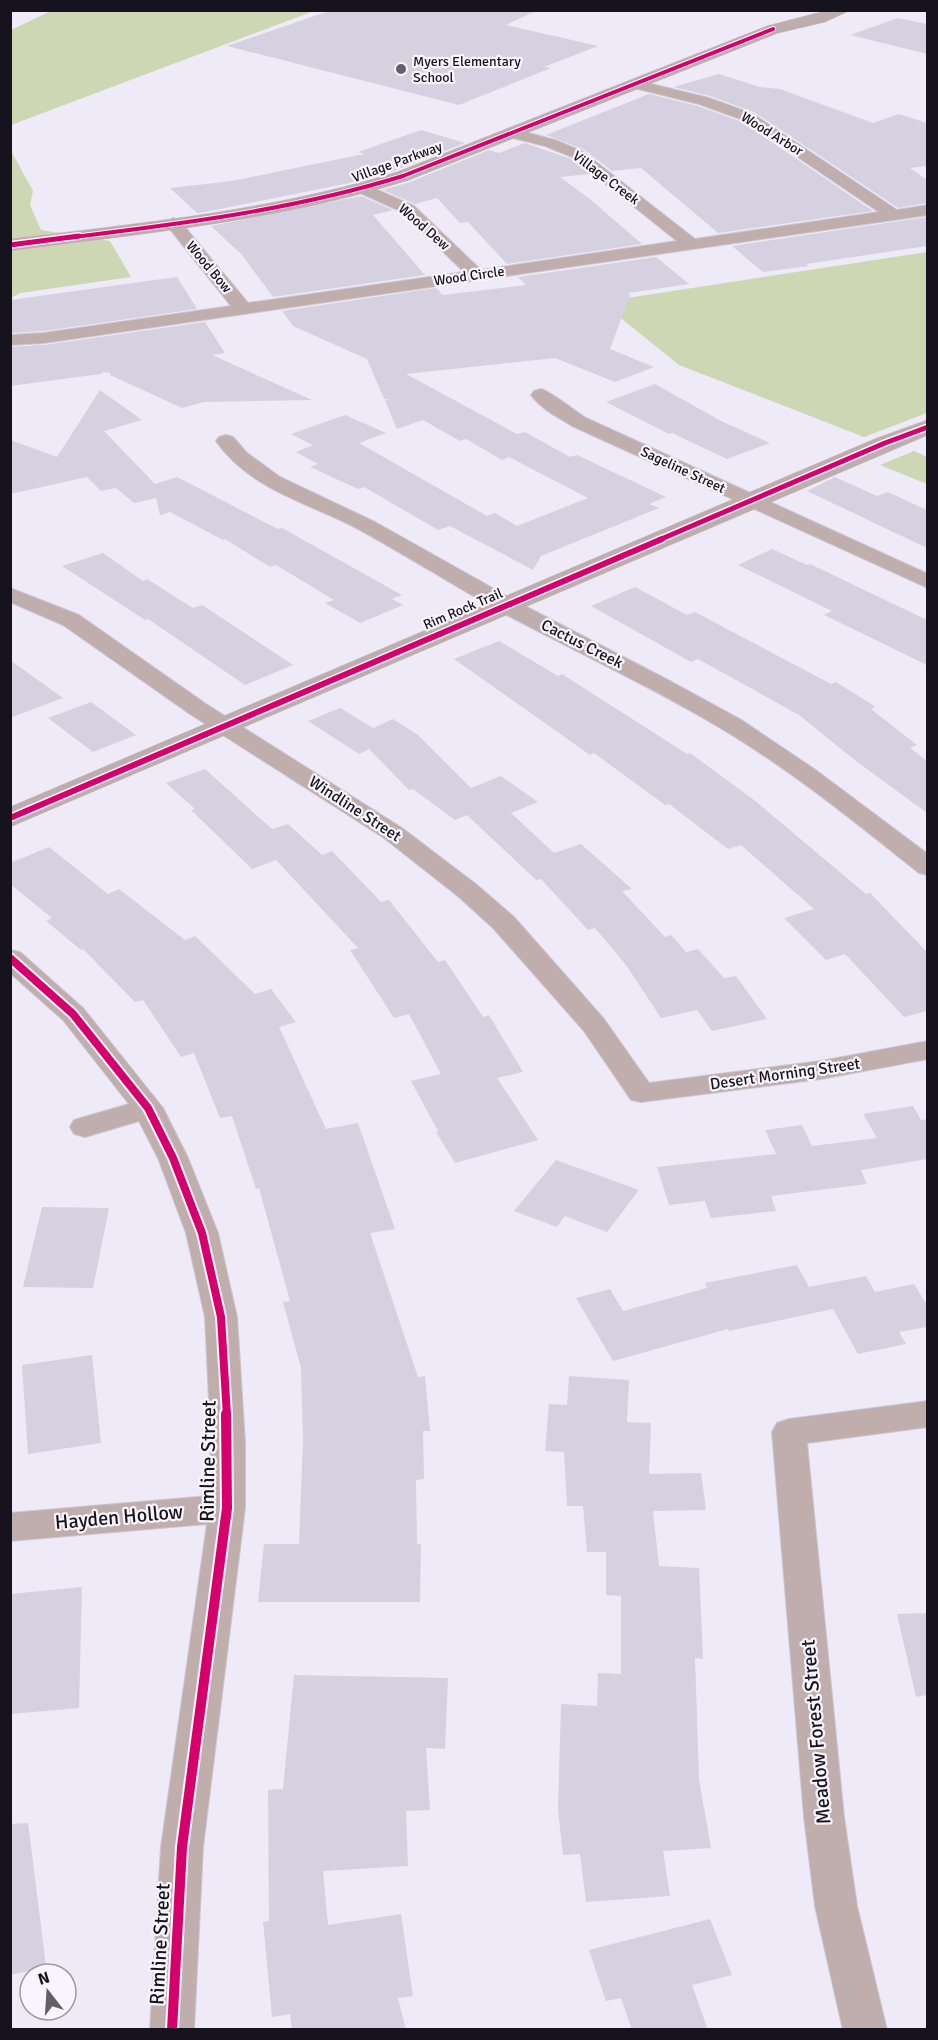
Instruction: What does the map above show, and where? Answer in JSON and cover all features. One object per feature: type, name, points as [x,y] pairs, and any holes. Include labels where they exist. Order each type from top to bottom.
[{"type":"street","name":"Village Parkway","points":[[10,244],[173,224],[306,204],[364,189],[403,176],[773,29],[806,10]]},
{"type":"street","name":"Village Parkway","points":[[773,29],[820,19],[844,10]]},
{"type":"street","name":"Wood Arbor","points":[[636,84],[704,101],[748,117],[894,215]]},
{"type":"street","name":"Village Creek","points":[[510,133],[550,143],[576,154],[691,244]]},
{"type":"street","name":"Wood Dew","points":[[364,189],[408,209],[477,275]]},
{"type":"street","name":"Wood Circle","points":[[10,340],[44,338],[244,310],[927,210]]},
{"type":"street","name":"Wood Bow","points":[[173,224],[244,310]]},
{"type":"street","name":"Sageline Street","points":[[541,395],[556,408],[579,422],[927,582]]},
{"type":"street","name":"Rim Rock Trail","points":[[10,818],[927,427]]},
{"type":"street","name":"Cactus Creek","points":[[226,441],[235,453],[258,473],[367,525],[507,605],[631,669],[732,725],[806,773],[866,817],[927,867]]},
{"type":"street","name":"Windline Street","points":[[10,594],[71,620],[226,726],[393,833],[475,897],[504,923],[594,1025],[641,1093]]},
{"type":"street","name":"Rimline Street","points":[[10,958],[73,1014],[148,1107],[173,1158],[202,1233],[221,1317],[228,1442],[227,1508],[182,1847],[172,2030]]},
{"type":"street","name":"Desert Morning Street","points":[[641,1093],[888,1059],[927,1050]]},
{"type":"street","points":[[85,1127],[148,1107]]},
{"type":"street","name":"Meadow Forest Street","points":[[865,2030],[836,1906],[824,1817],[789,1432],[927,1414]]},
{"type":"street","name":"Hayden Hollow","points":[[10,1527],[227,1508]]},
{"type":"green space","points":[[51,11],[314,11],[11,125],[11,30]]},
{"type":"green space","points":[[10,149],[33,191],[30,205],[41,230],[110,241],[131,277],[20,293],[11,298]]},
{"type":"green space","points":[[927,252],[927,413],[864,437],[679,365],[601,302]]},
{"type":"green space","points":[[914,451],[927,457],[927,484],[880,465]]},
{"type":"building","points":[[332,10],[538,10],[506,25],[598,46],[544,67],[551,68],[459,105],[227,46]]},
{"type":"building","points":[[898,18],[927,24],[927,54],[850,35]]},
{"type":"building","points":[[719,74],[760,87],[780,89],[873,123],[899,114],[927,123],[927,166],[910,168],[927,180],[927,203],[898,208],[754,112],[710,96],[673,87]]},
{"type":"building","points":[[649,94],[698,106],[742,122],[873,211],[718,233],[641,168],[612,171],[583,149],[546,135]]},
{"type":"building","points":[[421,130],[465,143],[396,170],[349,183],[205,212],[197,213],[170,188],[232,181],[364,154],[358,152]]},
{"type":"building","points":[[525,143],[571,159],[590,174],[560,177],[591,200],[642,244],[507,264],[468,222],[460,223],[437,198],[415,204],[383,190],[410,182],[489,150],[499,153]]},
{"type":"building","points":[[361,196],[393,210],[373,215],[425,275],[273,297],[242,255],[211,226]]},
{"type":"building","points":[[927,217],[927,246],[806,264],[809,266],[763,272],[732,246]]},
{"type":"building","points":[[656,257],[689,284],[628,293],[630,295],[610,349],[654,367],[615,382],[555,358],[406,374],[517,434],[525,432],[570,457],[577,455],[666,497],[649,504],[659,508],[541,556],[533,570],[450,526],[438,530],[364,487],[358,489],[310,467],[318,464],[296,452],[313,445],[291,434],[345,415],[386,433],[359,443],[487,516],[495,513],[517,526],[588,498],[509,457],[502,460],[466,439],[460,441],[423,420],[397,429],[385,400],[390,399],[384,399],[367,359],[293,326],[282,311],[436,288],[443,295],[526,285],[518,277]]},
{"type":"building","points":[[177,277],[197,309],[44,331],[10,333],[10,300]]},
{"type":"building","points":[[205,322],[225,353],[212,355],[312,400],[204,402],[182,408],[110,375],[111,373],[103,372],[10,386],[10,347],[44,345]]},
{"type":"building","points":[[655,384],[721,421],[770,443],[727,459],[672,433],[669,434],[606,402]]},
{"type":"building","points":[[100,390],[142,420],[104,431],[155,484],[177,477],[278,529],[282,528],[402,595],[392,599],[403,605],[360,623],[325,603],[334,600],[276,565],[270,567],[225,539],[170,512],[160,515],[156,498],[134,503],[116,488],[101,491],[87,477],[10,494],[10,440],[57,457]]},
{"type":"building","points":[[835,477],[877,496],[888,492],[927,510],[927,548],[807,491]]},
{"type":"building","points":[[772,549],[807,565],[810,564],[927,620],[927,665],[824,615],[832,611],[738,565]]},
{"type":"building","points":[[103,553],[143,581],[147,579],[193,608],[202,605],[293,665],[245,685],[148,619],[145,620],[62,566]]},
{"type":"building","points":[[635,587],[687,615],[695,612],[831,684],[836,682],[876,707],[871,709],[917,745],[910,748],[927,761],[927,813],[856,761],[799,715],[698,659],[691,662],[591,606]]},
{"type":"building","points":[[499,641],[558,676],[562,674],[687,754],[690,753],[754,800],[866,894],[870,893],[927,952],[927,1011],[904,1017],[845,954],[826,960],[784,918],[814,909],[741,845],[728,849],[669,804],[665,805],[594,753],[590,755],[454,659]]},
{"type":"building","points":[[10,660],[63,698],[10,718]]},
{"type":"building","points":[[91,702],[136,735],[93,752],[48,718]]},
{"type":"building","points":[[340,708],[373,728],[393,719],[418,735],[471,788],[501,776],[538,802],[511,813],[554,853],[581,844],[632,889],[622,891],[665,937],[671,935],[686,952],[698,949],[724,978],[736,976],[767,1019],[712,1031],[697,1010],[661,1018],[626,965],[595,928],[588,930],[541,879],[536,880],[467,815],[455,820],[413,789],[409,790],[369,749],[359,754],[308,721]]},
{"type":"building","points":[[205,769],[272,829],[288,824],[322,855],[332,851],[381,902],[389,900],[438,962],[445,960],[483,1017],[489,1015],[523,1072],[497,1078],[538,1140],[455,1163],[436,1132],[438,1131],[411,1081],[441,1074],[409,1014],[394,1018],[350,950],[358,948],[276,860],[252,869],[191,810],[195,809],[166,783]]},
{"type":"building","points":[[49,847],[108,894],[119,889],[185,940],[195,936],[255,994],[271,989],[296,1022],[279,1027],[326,1129],[358,1123],[395,1229],[370,1233],[418,1377],[425,1376],[430,1431],[423,1431],[424,1479],[416,1480],[417,1544],[421,1544],[420,1602],[258,1602],[264,1544],[299,1544],[303,1439],[301,1368],[283,1302],[290,1301],[259,1188],[256,1189],[232,1116],[220,1118],[194,1053],[181,1057],[143,1000],[135,1002],[83,949],[81,950],[46,921],[52,918],[10,884],[10,863]]},
{"type":"building","points":[[913,1106],[921,1120],[927,1119],[927,1159],[861,1170],[867,1184],[771,1196],[776,1211],[711,1218],[705,1201],[669,1205],[657,1167],[776,1154],[765,1130],[802,1125],[812,1146],[877,1138],[863,1114]]},
{"type":"building","points":[[556,1160],[639,1190],[607,1232],[565,1216],[557,1227],[514,1211]]},
{"type":"building","points":[[42,1207],[109,1208],[93,1288],[23,1287]]},
{"type":"building","points":[[797,1265],[809,1287],[866,1276],[875,1292],[914,1284],[927,1305],[927,1327],[899,1332],[906,1344],[858,1354],[833,1309],[729,1331],[728,1329],[613,1361],[576,1298],[610,1289],[623,1311],[707,1288],[705,1283]]},
{"type":"building","points":[[92,1355],[101,1443],[28,1454],[22,1365]]},
{"type":"building","points":[[569,1376],[629,1380],[627,1422],[651,1423],[649,1474],[701,1473],[706,1510],[653,1511],[659,1566],[699,1568],[703,1659],[695,1658],[699,1779],[711,1848],[663,1851],[670,1896],[586,1902],[580,1854],[563,1855],[558,1810],[561,1704],[597,1706],[598,1673],[621,1674],[621,1596],[606,1595],[606,1552],[587,1552],[583,1506],[567,1506],[564,1452],[545,1451],[549,1404],[567,1405]]},
{"type":"building","points":[[82,1587],[79,1708],[10,1714],[10,1594]]},
{"type":"building","points":[[927,1613],[927,1695],[916,1697],[897,1614]]},
{"type":"building","points":[[294,1675],[448,1678],[445,1749],[426,1748],[430,1810],[406,1811],[408,1866],[323,1871],[328,1925],[401,1914],[413,1996],[398,1998],[406,2030],[292,2030],[290,2014],[272,2017],[263,1922],[269,1921],[268,1790],[283,1789]]},
{"type":"building","points":[[28,1823],[45,1962],[18,1962],[18,1973],[10,1975],[10,1824]]},
{"type":"building","points":[[710,1919],[732,1975],[692,1985],[708,2030],[632,2030],[621,1998],[606,2001],[589,1950]]},
{"type":"cycle path","points":[[10,245],[209,220],[307,203],[355,191],[403,176],[773,29]]},
{"type":"cycle path","points":[[10,818],[885,443],[928,427]]},
{"type":"cycle path","points":[[10,958],[73,1014],[148,1108],[173,1158],[202,1233],[221,1317],[228,1442],[227,1508],[182,1847],[172,2030]]},
{"type":"place","name":"Myers Elementary School","points":[[401,69]]}]
